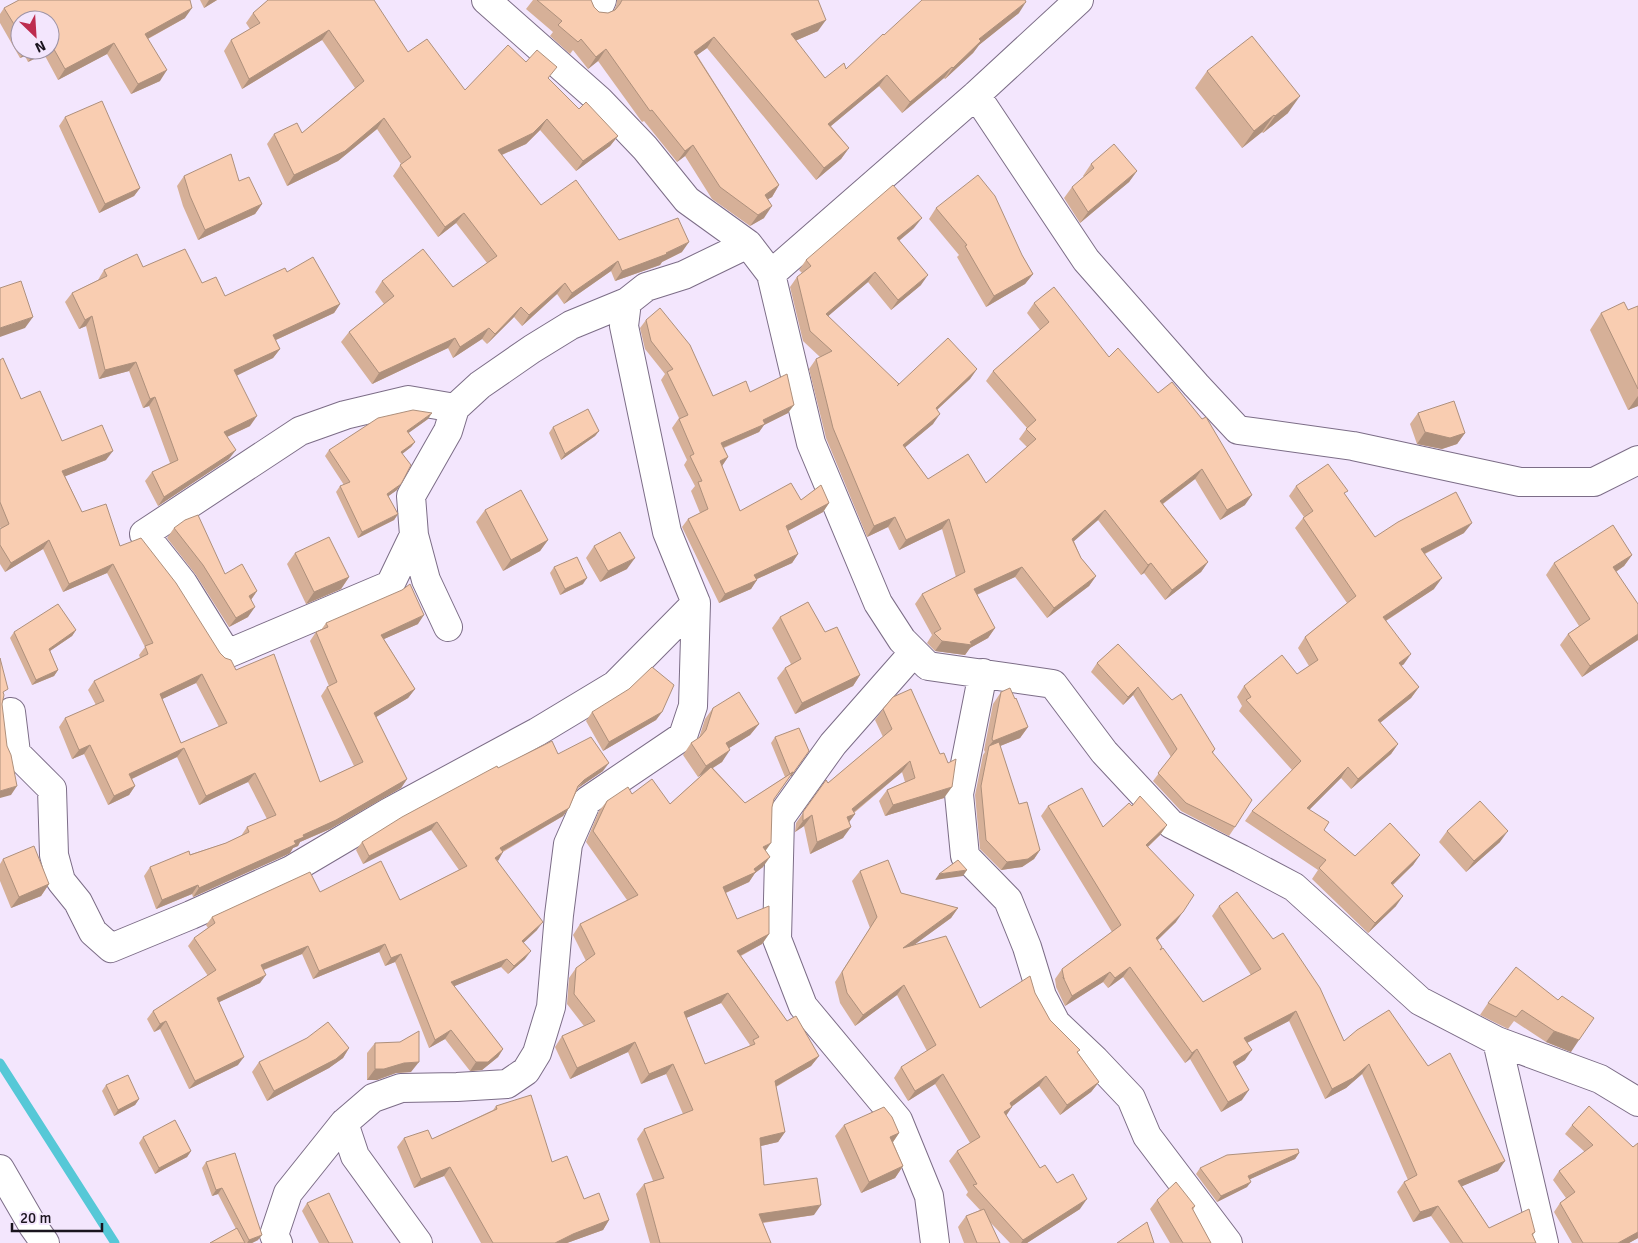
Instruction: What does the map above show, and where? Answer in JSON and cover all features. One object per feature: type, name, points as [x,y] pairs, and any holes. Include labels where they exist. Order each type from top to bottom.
[{"type":"street","points":[[486,0],[599,100],[644,148],[687,200],[748,244],[771,274],[811,443],[878,603],[902,640],[928,666],[1053,684],[1104,752],[1171,824],[1241,858],[1294,887],[1420,1001],[1497,1041],[1600,1079],[1638,1102]]},
{"type":"street","points":[[771,274],[976,95],[1079,0]]},
{"type":"street","points":[[976,95],[1086,260],[1238,430],[1353,446],[1520,482],[1594,482],[1638,460]]},
{"type":"street","points":[[448,626],[426,580],[414,536],[412,496],[448,432],[455,408],[480,385],[571,325],[627,302],[646,287],[684,276],[748,244]]},
{"type":"street","points":[[278,1243],[274,1235],[288,1193],[344,1123],[373,1098],[401,1088],[507,1084],[526,1071],[537,1053],[551,1007],[559,915],[568,844],[587,801],[683,736],[693,706],[696,603],[667,532],[624,326],[627,302]]},
{"type":"street","points":[[414,536],[390,585],[227,654],[183,583],[144,534],[300,431],[345,415],[408,400],[455,408]]},
{"type":"street","points":[[11,712],[16,753],[52,789],[54,855],[61,881],[78,902],[93,932],[111,948],[291,870],[397,807],[537,732],[615,685],[696,603]]},
{"type":"street","points":[[914,652],[833,744],[780,818],[777,939],[804,1006],[898,1120],[929,1196],[935,1243]]},
{"type":"street","points":[[983,673],[959,794],[965,856],[1008,900],[1027,947],[1042,996],[1056,1023],[1131,1098],[1147,1136],[1228,1243]]},
{"type":"street","points":[[1497,1041],[1544,1243]]},
{"type":"street","points":[[344,1123],[355,1156],[418,1243]]},
{"type":"street","points":[[0,1169],[45,1243]]},
{"type":"building","points":[[19,0],[190,0],[192,8],[145,34],[167,70],[138,84],[114,43],[65,69],[60,60],[60,10],[10,10],[10,18],[4,8]]},
{"type":"building","points":[[268,0],[374,0],[408,52],[427,39],[465,90],[508,45],[526,62],[537,50],[557,67],[548,78],[579,109],[586,102],[618,136],[583,161],[547,119],[533,133],[498,150],[541,205],[576,180],[619,240],[678,218],[689,242],[667,254],[622,271],[618,261],[572,293],[565,283],[529,315],[521,307],[495,334],[489,328],[460,347],[455,338],[379,373],[349,332],[394,296],[382,281],[423,249],[453,287],[497,256],[464,213],[445,227],[400,165],[411,157],[384,118],[345,151],[294,175],[274,134],[297,123],[302,133],[364,81],[329,30],[249,79],[231,40],[260,23],[253,13]]},
{"type":"building","points":[[537,0],[591,0],[599,12],[608,13],[615,10],[622,0],[818,0],[826,20],[791,34],[825,78],[844,63],[846,69],[922,0],[1025,0],[1026,2],[979,39],[981,41],[953,68],[910,102],[887,75],[828,124],[849,148],[824,168],[714,37],[694,52],[779,185],[765,195],[772,206],[758,215],[720,187],[693,145],[685,151],[652,110],[650,111],[606,49],[596,57],[581,39],[578,42],[558,25],[562,21]]},
{"type":"building","points":[[1252,36],[1300,96],[1254,131],[1207,71]]},
{"type":"building","points":[[102,101],[140,188],[105,204],[65,117]]},
{"type":"building","points":[[1114,144],[1137,171],[1088,212],[1072,187],[1094,168],[1091,164]]},
{"type":"building","points":[[231,154],[239,181],[249,177],[262,204],[205,230],[190,196],[184,176]]},
{"type":"building","points":[[978,175],[995,196],[1022,255],[1033,274],[994,296],[965,246],[967,245],[936,208]]},
{"type":"building","points":[[893,185],[922,218],[897,238],[928,275],[898,300],[875,272],[826,314],[899,384],[897,386],[948,338],[977,369],[936,408],[940,414],[903,445],[928,479],[968,454],[986,483],[1036,439],[1026,429],[1036,420],[993,371],[1049,322],[1034,303],[1054,287],[1109,357],[1118,348],[1158,393],[1172,382],[1202,419],[1206,417],[1252,495],[1227,510],[1202,469],[1160,501],[1208,562],[1172,590],[1151,563],[1148,565],[1105,510],[1072,539],[1081,558],[1096,576],[1054,608],[1022,567],[974,589],[995,628],[970,642],[972,645],[942,641],[934,633],[941,629],[922,594],[965,572],[949,519],[906,540],[895,517],[874,526],[833,428],[816,359],[832,351],[810,331],[797,277],[811,266],[806,260]]},
{"type":"building","points":[[185,249],[202,283],[216,277],[225,296],[285,268],[287,272],[313,257],[340,304],[273,335],[280,349],[234,370],[257,416],[224,432],[236,450],[164,497],[152,472],[178,460],[155,397],[150,399],[136,362],[105,370],[92,316],[85,320],[72,293],[107,276],[104,270],[137,254],[143,267]]},
{"type":"building","points":[[21,281],[33,317],[0,328],[0,288]]},
{"type":"building","points":[[1624,302],[1628,310],[1638,306],[1638,389],[1601,313]]},
{"type":"building","points":[[660,308],[690,345],[713,396],[746,381],[750,392],[787,374],[794,405],[763,420],[765,424],[721,443],[728,457],[720,461],[740,511],[791,483],[801,500],[821,485],[829,503],[786,526],[798,554],[754,575],[757,580],[725,594],[688,519],[708,509],[698,482],[702,481],[690,456],[694,454],[679,419],[688,415],[667,372],[673,369],[651,341],[646,320]]},
{"type":"building","points":[[3,358],[21,399],[40,391],[62,441],[102,425],[113,451],[62,471],[82,512],[106,504],[120,546],[141,538],[176,583],[220,653],[225,658],[231,660],[236,670],[274,654],[320,782],[363,762],[327,687],[337,682],[316,632],[328,627],[326,623],[402,590],[410,584],[424,615],[381,635],[415,689],[374,713],[407,779],[336,820],[303,835],[304,837],[294,841],[296,844],[290,847],[199,888],[198,885],[162,900],[150,867],[189,851],[190,855],[226,843],[249,832],[247,827],[276,815],[255,773],[206,796],[184,748],[129,774],[135,786],[114,796],[90,745],[79,750],[65,718],[104,701],[94,681],[148,654],[145,646],[153,643],[113,564],[69,584],[49,540],[11,563],[0,545],[0,529],[9,524],[0,502],[0,360]],"holes":[[[202,674],[227,723],[181,743],[160,694]]]},
{"type":"building","points":[[1454,401],[1465,433],[1450,438],[1425,432],[1418,413]]},
{"type":"building","points":[[588,409],[599,431],[565,454],[553,427]]},
{"type":"building","points":[[413,410],[432,413],[407,431],[415,442],[401,452],[411,465],[401,484],[387,494],[398,514],[362,532],[340,486],[350,482],[329,450],[378,418]]},
{"type":"building","points":[[1328,464],[1348,491],[1344,493],[1375,537],[1398,522],[1456,492],[1472,523],[1421,549],[1442,578],[1383,617],[1411,654],[1399,663],[1419,687],[1378,720],[1398,744],[1358,779],[1348,767],[1307,808],[1329,822],[1324,830],[1355,856],[1390,823],[1420,855],[1391,883],[1403,896],[1375,923],[1319,868],[1326,860],[1252,811],[1301,761],[1246,700],[1251,697],[1244,686],[1282,655],[1297,674],[1318,660],[1305,637],[1356,596],[1303,518],[1313,511],[1296,486]]},
{"type":"building","points":[[521,490],[548,540],[511,560],[485,510]]},
{"type":"building","points":[[198,515],[225,574],[242,564],[257,591],[249,596],[255,607],[236,618],[203,565],[174,528],[185,520]]},
{"type":"building","points":[[1613,525],[1632,555],[1613,567],[1638,604],[1638,634],[1590,666],[1568,634],[1590,619],[1554,563]]},
{"type":"building","points":[[620,532],[635,558],[608,571],[594,546]]},
{"type":"building","points":[[329,537],[349,577],[314,592],[295,553]]},
{"type":"building","points":[[577,557],[587,578],[565,589],[554,567]]},
{"type":"building","points":[[808,602],[825,632],[837,627],[860,675],[802,703],[785,668],[801,659],[780,617]]},
{"type":"building","points":[[58,604],[76,630],[49,649],[58,670],[36,680],[14,632]]},
{"type":"building","points":[[1118,644],[1172,700],[1181,694],[1215,749],[1212,752],[1252,800],[1235,827],[1186,803],[1158,773],[1177,749],[1138,687],[1128,697],[1097,663]]},
{"type":"building","points":[[0,658],[8,689],[3,692],[2,704],[7,746],[11,755],[17,786],[0,791]]},
{"type":"building","points":[[652,667],[674,685],[662,712],[609,742],[592,712],[629,689]]},
{"type":"building","points":[[1010,688],[1028,727],[993,741],[1001,692]]},
{"type":"building","points":[[911,689],[940,754],[944,753],[948,763],[956,759],[952,787],[893,805],[887,790],[915,778],[910,761],[852,809],[855,814],[847,817],[851,827],[817,842],[812,815],[803,821],[803,812],[826,780],[828,783],[892,729],[883,709],[893,697]]},
{"type":"building","points":[[739,692],[759,724],[726,743],[730,750],[706,766],[691,743],[706,730],[713,708]]},
{"type":"building","points":[[799,728],[809,751],[791,776],[793,772],[790,774],[775,737]]},
{"type":"building","points":[[591,737],[609,763],[578,786],[569,808],[500,848],[503,852],[495,858],[543,922],[522,941],[531,951],[514,966],[507,959],[451,982],[503,1049],[488,1062],[476,1062],[451,1030],[435,1040],[401,954],[391,958],[385,944],[319,971],[308,946],[261,965],[266,975],[217,998],[244,1057],[195,1081],[166,1021],[160,1024],[153,1011],[216,970],[194,938],[215,923],[212,917],[310,872],[320,892],[381,861],[400,900],[467,866],[437,822],[369,856],[362,842],[402,817],[497,766],[498,768],[552,741],[558,754]]},
{"type":"building","points":[[999,742],[1019,804],[1027,802],[1040,850],[1028,859],[1007,862],[986,840],[981,786],[989,746]]},
{"type":"building","points":[[711,767],[745,803],[793,772],[774,799],[771,843],[763,847],[770,857],[754,869],[756,872],[723,887],[737,919],[769,906],[769,934],[737,951],[787,1021],[796,1016],[819,1056],[775,1081],[785,1132],[760,1138],[764,1185],[817,1178],[821,1205],[759,1214],[771,1243],[660,1243],[644,1184],[664,1178],[644,1129],[693,1110],[673,1064],[649,1074],[635,1042],[577,1068],[562,1036],[595,1021],[574,994],[576,968],[595,954],[580,924],[638,895],[593,831],[607,801],[628,787],[632,794],[652,779],[670,804]],"holes":[[[728,993],[759,1037],[753,1040],[755,1044],[705,1064],[684,1012]]]},
{"type":"building","points":[[1082,788],[1103,827],[1129,803],[1132,806],[1140,796],[1167,825],[1146,845],[1194,895],[1183,912],[1156,938],[1162,947],[1160,950],[1163,948],[1203,1002],[1261,969],[1219,906],[1237,892],[1273,939],[1283,933],[1320,988],[1344,1041],[1357,1030],[1389,1010],[1428,1066],[1450,1053],[1505,1161],[1458,1181],[1489,1228],[1529,1209],[1535,1232],[1532,1234],[1536,1243],[1463,1243],[1438,1206],[1420,1212],[1404,1182],[1417,1175],[1369,1064],[1353,1078],[1332,1089],[1296,1011],[1244,1038],[1252,1050],[1233,1062],[1249,1090],[1228,1102],[1197,1049],[1192,1053],[1130,967],[1115,978],[1110,972],[1072,996],[1063,977],[1064,979],[1062,969],[1121,925],[1048,806]]},
{"type":"building","points":[[1480,801],[1508,831],[1474,861],[1447,831]]},
{"type":"building","points":[[34,846],[49,884],[19,897],[3,859]]},
{"type":"building","points":[[888,860],[901,893],[958,908],[903,948],[946,936],[980,1008],[1030,976],[1035,993],[1050,1020],[1080,1050],[1077,1052],[1099,1082],[1067,1105],[1046,1076],[1010,1103],[1012,1107],[1004,1112],[1040,1168],[1045,1165],[1057,1183],[1073,1174],[1087,1199],[1023,1240],[973,1185],[977,1184],[957,1151],[980,1137],[943,1074],[915,1091],[901,1067],[936,1045],[904,985],[863,1015],[847,993],[842,972],[877,917],[860,871]]},
{"type":"building","points":[[958,860],[967,870],[939,874]]},
{"type":"building","points":[[1516,967],[1558,1000],[1562,996],[1594,1018],[1579,1040],[1554,1031],[1522,1010],[1516,1017],[1488,1003]]},
{"type":"building","points":[[328,1022],[349,1048],[336,1059],[274,1091],[259,1062],[307,1038]]},
{"type":"building","points":[[419,1031],[419,1062],[375,1069],[375,1043],[400,1042]]},
{"type":"building","points":[[128,1075],[139,1099],[118,1110],[106,1085]]},
{"type":"building","points":[[531,1095],[552,1162],[567,1156],[584,1199],[599,1193],[609,1220],[555,1243],[493,1243],[450,1167],[421,1179],[404,1138],[428,1130],[432,1139],[497,1109],[496,1106]]},
{"type":"building","points":[[1589,1106],[1633,1147],[1638,1143],[1638,1232],[1618,1243],[1583,1243],[1560,1203],[1575,1192],[1559,1171],[1593,1145],[1572,1125]]},
{"type":"building","points":[[884,1107],[892,1117],[899,1133],[890,1137],[903,1166],[869,1182],[844,1125]]},
{"type":"building","points":[[175,1120],[191,1151],[159,1168],[143,1137]]},
{"type":"building","points":[[1298,1149],[1299,1153],[1248,1176],[1251,1182],[1221,1196],[1200,1168],[1227,1155]]},
{"type":"building","points":[[235,1153],[262,1235],[249,1240],[222,1188],[216,1190],[206,1162]]},
{"type":"building","points":[[1176,1182],[1195,1206],[1192,1208],[1211,1243],[1183,1243],[1157,1200]]},
{"type":"building","points":[[329,1193],[353,1243],[329,1243],[307,1203]]},
{"type":"building","points":[[984,1209],[1000,1243],[977,1243],[966,1216]]},
{"type":"building","points":[[1147,1222],[1154,1243],[1117,1243]]},
{"type":"building","points":[[237,1228],[245,1243],[210,1243]]},
{"type":"waterway","points":[[0,1063],[115,1243]]}]
